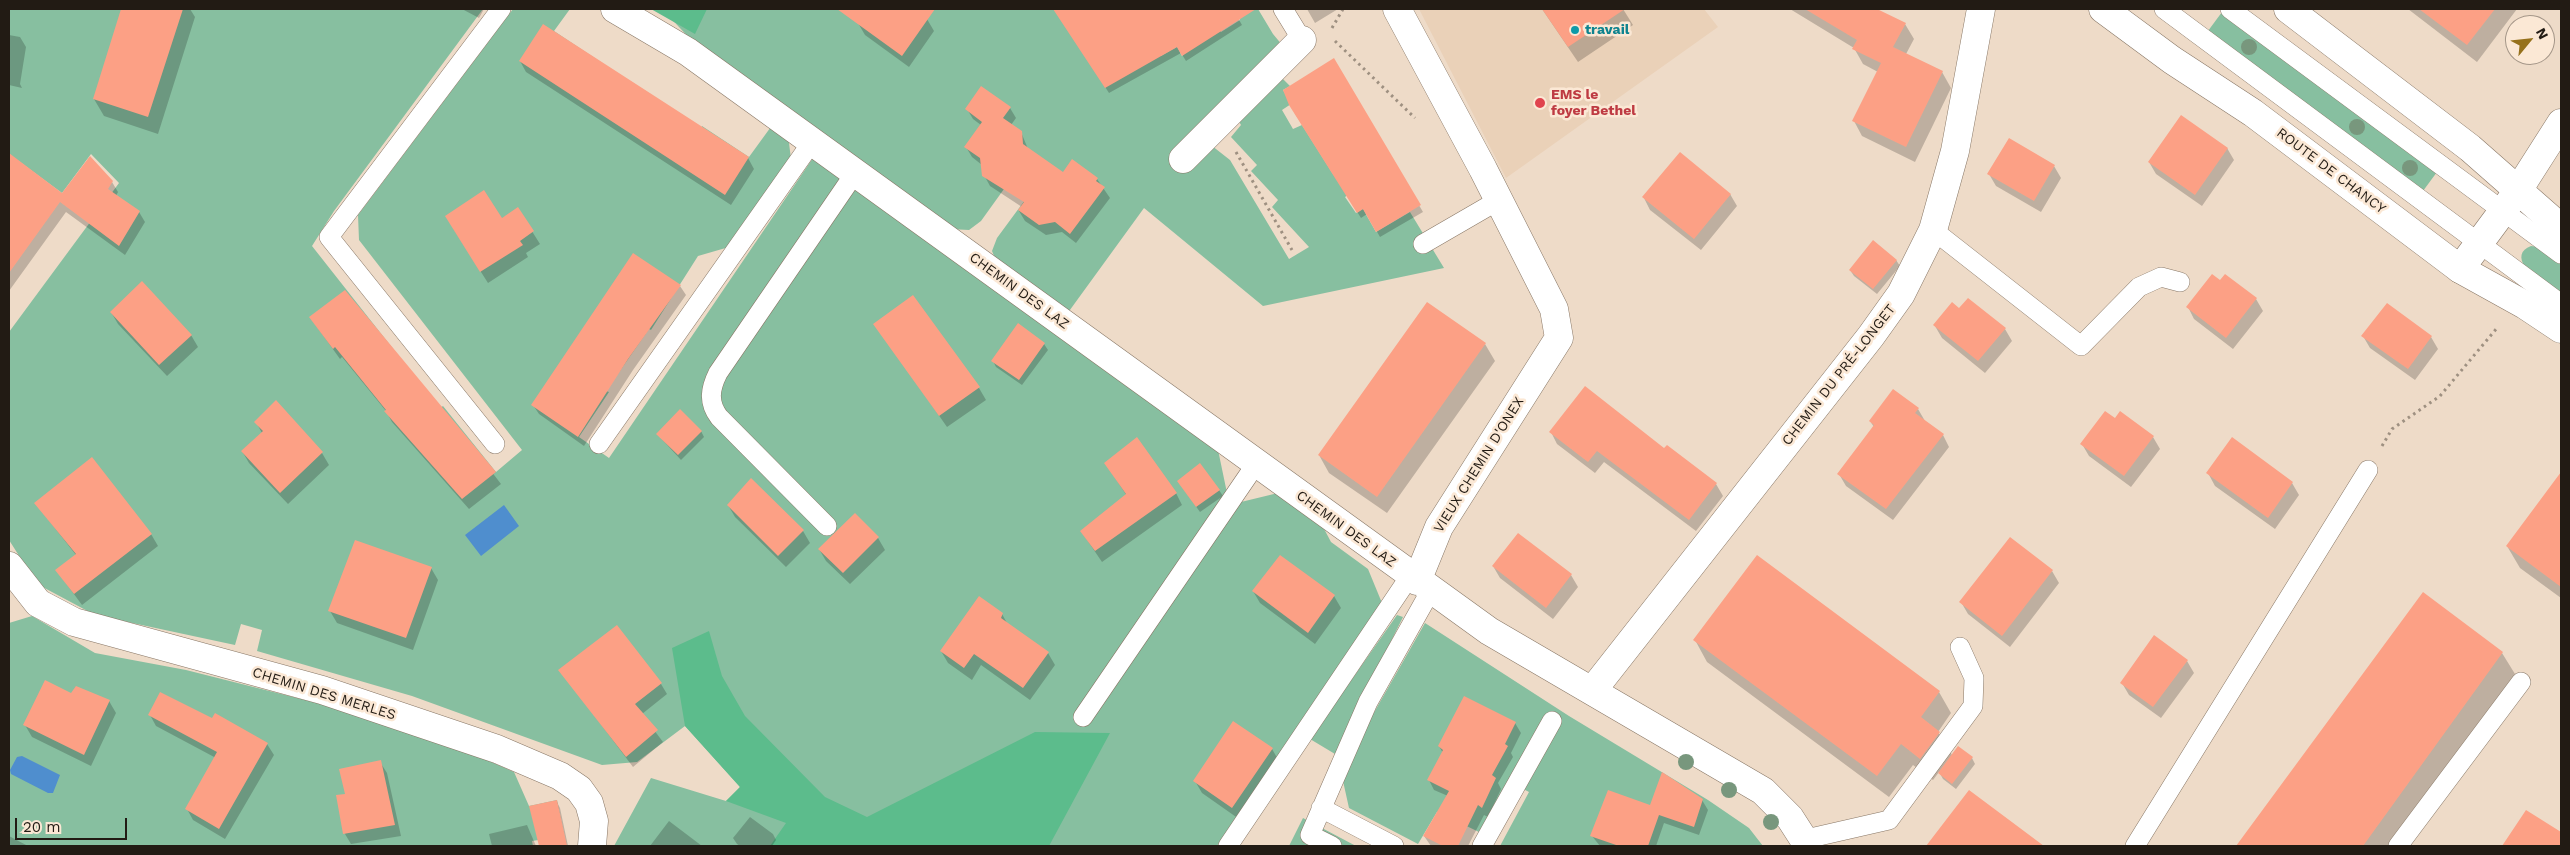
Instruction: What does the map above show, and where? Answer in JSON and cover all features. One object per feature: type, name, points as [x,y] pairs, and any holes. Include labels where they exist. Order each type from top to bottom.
[{"type":"street","name":"CHEMIN DES LAZ","points":[[615,9],[688,52],[1419,582]]},
{"type":"street","name":"VIEUX CHEMIN D'ONEX","points":[[1397,9],[1499,200],[1554,309],[1560,338],[1439,526],[1419,582]]},
{"type":"street","name":"CHEMIN DU PRÉ-LONGET","points":[[1592,691],[1871,336],[1901,294],[1933,230],[1955,152],[1982,9]]},
{"type":"street","name":"ROUTE DE CHANCY","points":[[2103,9],[2172,60],[2254,113],[2460,269],[2525,305],[2561,329]]},
{"type":"street","points":[[2288,9],[2470,148],[2510,201],[2561,228]]},
{"type":"street","points":[[1183,159],[1302,40]]},
{"type":"street","points":[[2460,269],[2510,201],[2561,123]]},
{"type":"street","name":"CHEMIN DES MERLES","points":[[11,579],[38,603],[74,622],[322,690],[497,749],[560,776],[579,789],[589,804],[594,821],[592,846]]},
{"type":"street","points":[[1419,582],[1490,631],[1763,791],[1790,818],[1807,843]]},
{"type":"lane","points":[[495,444],[329,237],[501,9]]},
{"type":"lane","points":[[1283,9],[1302,40]]},
{"type":"lane","points":[[2164,9],[2561,304]]},
{"type":"lane","points":[[2230,9],[2510,201],[2561,254]]},
{"type":"lane","points":[[599,444],[812,142]]},
{"type":"lane","points":[[827,526],[718,417],[713,409],[711,387],[718,373],[855,173]]},
{"type":"lane","points":[[1423,244],[1499,200]]},
{"type":"lane","points":[[1933,230],[2081,346],[2139,287],[2161,277],[2180,282]]},
{"type":"lane","points":[[1083,717],[1256,464]]},
{"type":"lane","points":[[2135,846],[2368,470]]},
{"type":"lane","points":[[1332,846],[1310,835],[1419,582]]},
{"type":"lane","points":[[1228,846],[1419,582]]},
{"type":"lane","points":[[1807,843],[1889,820],[1973,706],[1974,678],[1960,647]]},
{"type":"lane","points":[[2398,846],[2521,682]]},
{"type":"lane","points":[[1482,846],[1552,721]]},
{"type":"lane","points":[[1321,808],[1394,846]]},
{"type":"path","points":[[1342,9],[1328,36],[1418,120]]},
{"type":"path","points":[[1219,123],[1292,250]]},
{"type":"path","points":[[2368,470],[2392,429],[2440,396],[2503,320]]},
{"type":"shaded area","name":"EMS le foyer Bethel","points":[[1419,9],[1704,9],[1718,27],[1506,178]]},
{"type":"green space","points":[[9,9],[483,9],[334,211],[312,246],[431,397],[436,411],[443,406],[496,472],[522,450],[359,240],[358,215],[513,9],[570,9],[554,31],[701,129],[702,126],[749,157],[773,124],[788,135],[791,159],[729,247],[698,256],[651,330],[649,329],[606,391],[609,392],[579,437],[609,458],[815,155],[1217,445],[1227,493],[1241,502],[1278,493],[1322,525],[1331,542],[1368,569],[1382,603],[1217,846],[614,846],[651,778],[726,801],[740,787],[685,726],[637,762],[602,765],[412,696],[257,651],[262,630],[241,624],[235,645],[95,615],[37,584],[9,540],[9,332],[119,183],[91,154],[62,193],[17,160],[9,173]]},
{"type":"green space","points":[[651,9],[707,9],[695,34]]},
{"type":"green space","points":[[662,9],[1104,9],[1136,61],[1157,49],[1161,56],[1177,47],[1182,56],[1216,24],[1221,32],[1240,20],[1236,12],[1241,9],[1258,9],[1273,34],[1283,46],[1193,131],[1230,160],[1289,259],[1309,247],[1272,207],[1278,200],[1251,171],[1257,165],[1231,137],[1241,125],[1237,118],[1280,76],[1290,86],[1283,90],[1291,104],[1282,110],[1293,129],[1302,125],[1333,174],[1352,192],[1345,197],[1356,213],[1363,209],[1376,232],[1410,212],[1444,268],[1263,306],[1144,208],[1067,314],[997,263],[992,251],[997,238],[1036,185],[1004,189],[981,221],[969,230],[950,229],[696,45]]},
{"type":"green space","points":[[2222,12],[2437,172],[2423,191],[2208,31]]},
{"type":"green space","points":[[2531,246],[2538,247],[2561,264],[2561,294],[2525,267],[2521,257],[2523,252]]},
{"type":"green space","points":[[1397,615],[1403,617],[1335,754],[1310,739]]},
{"type":"green space","points":[[32,616],[95,653],[186,670],[329,706],[471,753],[514,772],[529,806],[557,800],[564,836],[532,841],[533,846],[9,846],[9,623]]},
{"type":"green space","points":[[1425,623],[1569,716],[1708,800],[1749,828],[1763,846],[1500,846],[1529,792],[1508,781],[1479,832],[1437,812],[1418,844],[1349,808],[1343,781],[1372,716]]},
{"type":"green space","points":[[709,631],[722,676],[745,716],[825,797],[867,817],[1035,732],[1110,733],[1049,846],[770,846],[786,823],[726,801],[740,787],[685,726],[672,648]]},
{"type":"green space","points":[[1303,818],[1356,846],[1289,846]]},
{"type":"water","points":[[504,505],[519,526],[481,556],[465,535]]},
{"type":"water","points":[[22,756],[60,775],[53,793],[48,793],[11,774],[10,770],[17,757]]},
{"type":"building","points":[[121,9],[183,9],[148,117],[93,99]]},
{"type":"building","points":[[837,9],[935,9],[902,56]]},
{"type":"building","points":[[1053,9],[1256,9],[1182,56],[1177,47],[1105,88]]},
{"type":"building","name":"travail","points":[[1542,9],[1625,9],[1568,47]]},
{"type":"building","points":[[1805,9],[1877,9],[1906,23],[1893,47],[1943,71],[1906,147],[1852,121],[1881,63],[1852,49],[1857,40]]},
{"type":"building","points":[[2419,9],[2495,9],[2467,45]]},
{"type":"building","points":[[543,24],[749,157],[725,195],[519,61]]},
{"type":"building","points":[[1334,58],[1421,205],[1376,232],[1363,209],[1357,213],[1289,105],[1283,90]]},
{"type":"building","points":[[981,86],[1011,107],[1003,118],[1022,131],[1023,144],[1063,172],[1072,159],[1098,178],[1096,181],[1105,187],[1070,234],[1055,222],[1039,225],[1018,210],[1024,202],[982,176],[980,158],[964,147],[982,122],[965,109]]},
{"type":"building","points":[[2181,115],[2228,148],[2195,195],[2148,162]]},
{"type":"building","points":[[2009,138],[2055,165],[2034,201],[1987,174]]},
{"type":"building","points":[[1680,152],[1731,194],[1694,239],[1642,197]]},
{"type":"building","points":[[9,153],[62,193],[90,156],[113,181],[108,189],[140,211],[119,246],[60,202],[9,273]]},
{"type":"building","points":[[484,190],[502,218],[518,207],[534,231],[520,241],[523,245],[480,272],[445,216]]},
{"type":"building","points":[[1873,240],[1897,260],[1873,289],[1849,270]]},
{"type":"building","points":[[633,253],[681,285],[628,359],[578,437],[531,405]]},
{"type":"building","points":[[2212,274],[2220,280],[2225,274],[2257,298],[2226,338],[2186,307]]},
{"type":"building","points":[[142,281],[192,335],[159,365],[110,312]]},
{"type":"building","points":[[345,290],[496,472],[462,499],[384,411],[386,410],[335,347],[333,349],[309,317]]},
{"type":"building","points":[[913,295],[980,387],[939,416],[873,324]]},
{"type":"building","points":[[1968,298],[2006,328],[1978,361],[1933,325],[1952,302],[1959,308]]},
{"type":"building","points":[[1427,302],[1486,343],[1377,497],[1318,455]]},
{"type":"building","points":[[2387,303],[2432,336],[2408,369],[2361,336]]},
{"type":"building","points":[[1018,323],[1045,343],[1019,380],[991,361]]},
{"type":"building","points":[[1585,386],[1664,448],[1667,445],[1717,483],[1689,520],[1597,451],[1588,462],[1549,432]]},
{"type":"building","points":[[1893,389],[1919,408],[1915,413],[1944,434],[1886,509],[1837,474],[1874,425],[1869,421]]},
{"type":"building","points":[[276,400],[323,452],[280,493],[241,451],[263,431],[254,422]]},
{"type":"building","points":[[680,409],[702,431],[678,455],[656,434]]},
{"type":"building","points":[[2105,411],[2115,418],[2120,411],[2154,436],[2124,476],[2080,444]]},
{"type":"building","points":[[1137,437],[1177,493],[1095,551],[1080,531],[1126,494],[1104,463]]},
{"type":"building","points":[[2232,437],[2293,482],[2268,518],[2206,473]]},
{"type":"building","points":[[92,457],[152,534],[74,594],[55,570],[76,554],[34,503]]},
{"type":"building","points":[[1200,463],[1220,490],[1196,507],[1177,481]]},
{"type":"building","points":[[2561,472],[2561,587],[2506,546]]},
{"type":"building","points":[[751,478],[804,530],[778,556],[727,505]]},
{"type":"building","points":[[855,513],[879,537],[843,573],[818,549]]},
{"type":"building","points":[[1518,533],[1572,574],[1546,608],[1492,566]]},
{"type":"building","points":[[2010,537],[2053,570],[2002,636],[1959,602]]},
{"type":"building","points":[[355,540],[432,567],[406,638],[328,611]]},
{"type":"building","points":[[1280,555],[1335,595],[1308,633],[1252,591]]},
{"type":"building","points":[[1757,555],[1940,691],[1921,717],[1940,732],[1920,759],[1901,744],[1877,776],[1693,640]]},
{"type":"building","points":[[2423,592],[2503,652],[2363,846],[2236,846]]},
{"type":"building","points":[[979,596],[1003,613],[1001,618],[1049,652],[1023,688],[974,654],[964,668],[940,651]]},
{"type":"building","points":[[617,625],[662,683],[635,704],[658,730],[626,757],[558,670]]},
{"type":"building","points":[[2154,635],[2188,660],[2153,707],[2120,683]]},
{"type":"building","points":[[45,680],[71,693],[76,686],[110,700],[84,755],[23,725]]},
{"type":"building","points":[[160,692],[212,718],[215,713],[268,743],[219,829],[185,809],[217,752],[148,715]]},
{"type":"building","points":[[1464,696],[1516,722],[1505,744],[1508,746],[1492,775],[1496,778],[1482,808],[1478,805],[1458,846],[1443,846],[1423,836],[1449,791],[1427,780],[1443,750],[1438,746]]},
{"type":"building","points":[[1233,721],[1273,748],[1232,808],[1193,781]]},
{"type":"building","points":[[1958,746],[1973,757],[1952,784],[1938,773]]},
{"type":"building","points":[[381,760],[395,825],[343,834],[336,795],[345,794],[339,769]]},
{"type":"building","points":[[1662,772],[1703,799],[1694,827],[1659,815],[1648,846],[1619,846],[1590,836],[1608,790],[1650,805]]},
{"type":"building","points":[[1969,790],[2044,846],[1926,846]]},
{"type":"building","points":[[557,800],[567,846],[539,846],[529,806]]},
{"type":"building","points":[[2526,810],[2561,832],[2561,846],[2502,846]]},
{"type":"place","name":"travail","points":[[1575,30]]},
{"type":"place","name":"EMS le foyer Bethel","points":[[1540,103]]}]
